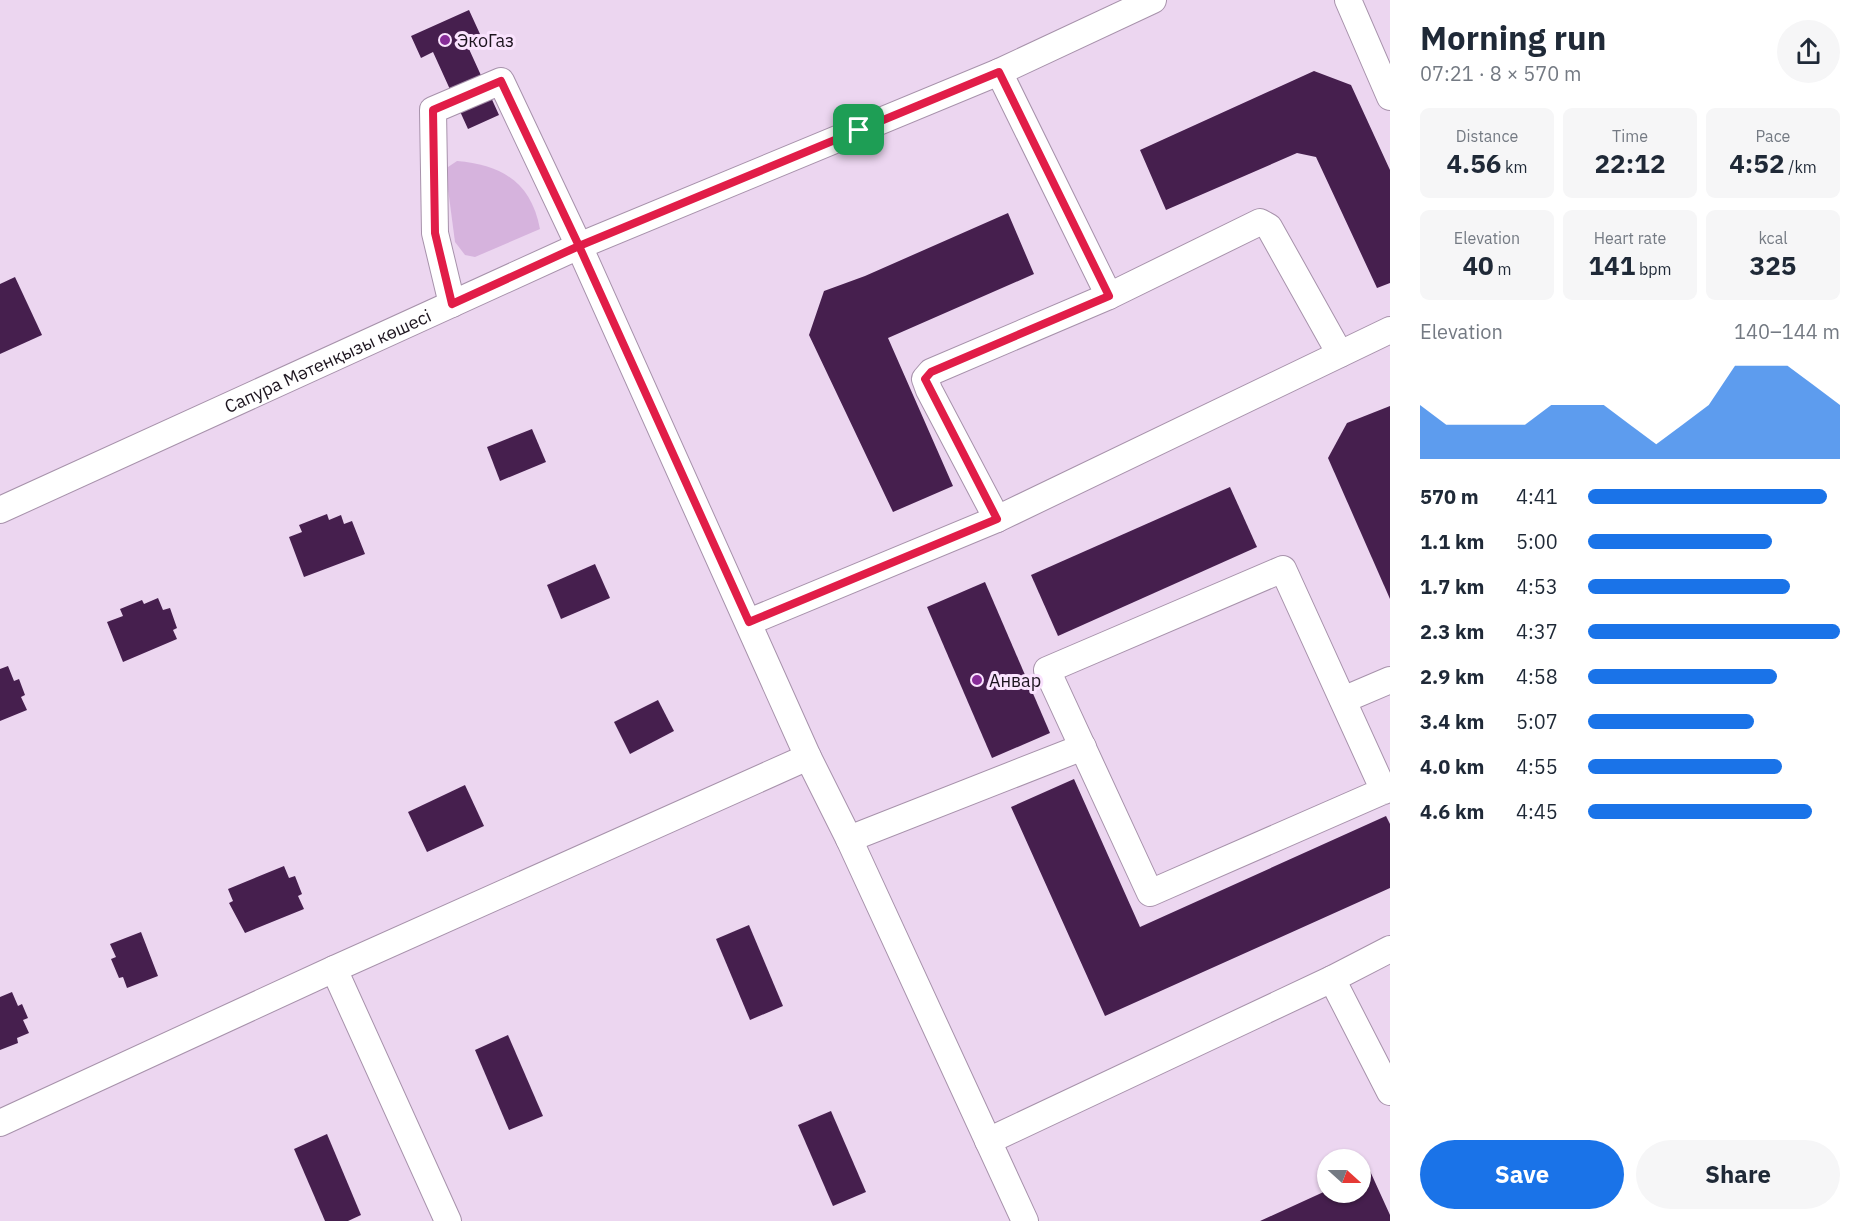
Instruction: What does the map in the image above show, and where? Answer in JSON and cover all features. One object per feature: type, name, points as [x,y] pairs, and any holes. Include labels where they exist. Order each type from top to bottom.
[{"type":"street","name":"Сапура Мәтенқызы көшесі","points":[[0,510],[579,246],[999,72],[1154,0]]},
{"type":"street","points":[[1348,0],[1390,97]]},
{"type":"street","points":[[999,72],[1109,296]]},
{"type":"street","points":[[452,304],[435,233],[433,110],[501,81],[579,246],[808,757],[849,839],[1025,1221]]},
{"type":"street","points":[[997,519],[925,379],[931,372],[1109,296],[1260,222],[1269,227],[1340,354]]},
{"type":"street","points":[[749,622],[997,519],[1390,330]]},
{"type":"street","points":[[1283,569],[1343,700],[1387,789],[1150,893],[1047,670],[1283,569]]},
{"type":"street","points":[[1343,700],[1390,680]]},
{"type":"street","points":[[849,839],[1083,747]]},
{"type":"street","points":[[0,1123],[334,969],[808,757]]},
{"type":"street","points":[[988,1141],[1332,979],[1390,949]]},
{"type":"street","points":[[334,969],[448,1221]]},
{"type":"street","points":[[1332,979],[1390,1092]]},
{"type":"shaded area","points":[[457,161],[488,167],[512,179],[530,199],[540,229],[475,257],[465,255],[455,242],[446,174],[448,167]]},
{"type":"building","points":[[469,10],[480,34],[464,38],[499,115],[468,129],[433,52],[421,58],[411,36]]},
{"type":"building","points":[[1314,71],[1351,85],[1390,170],[1390,283],[1377,288],[1316,157],[1297,153],[1166,210],[1140,150]]},
{"type":"building","points":[[1008,213],[1034,274],[888,338],[953,486],[893,512],[809,335],[824,291],[865,276]]},
{"type":"building","points":[[15,277],[42,335],[0,354],[0,284]]},
{"type":"building","points":[[1390,406],[1390,599],[1328,458],[1347,423]]},
{"type":"building","points":[[532,429],[546,462],[500,481],[487,447]]},
{"type":"building","points":[[1230,487],[1257,547],[1058,636],[1031,575]]},
{"type":"building","points":[[327,514],[329,520],[341,515],[344,524],[352,521],[365,554],[304,577],[289,537],[302,532],[299,525]]},
{"type":"building","points":[[595,564],[610,598],[561,619],[547,585]]},
{"type":"building","points":[[985,582],[1050,733],[992,758],[927,607]]},
{"type":"building","points":[[158,598],[163,610],[170,608],[177,628],[173,630],[177,639],[123,662],[107,622],[123,616],[120,609],[142,600],[144,604]]},
{"type":"building","points":[[8,666],[14,681],[19,679],[25,695],[21,697],[27,710],[0,721],[0,669]]},
{"type":"building","points":[[658,700],[674,731],[630,754],[614,722]]},
{"type":"building","points":[[1074,779],[1140,927],[1386,816],[1390,824],[1390,888],[1105,1016],[1011,807]]},
{"type":"building","points":[[465,785],[484,826],[427,852],[408,812]]},
{"type":"building","points":[[284,866],[289,878],[295,876],[302,894],[298,896],[304,909],[245,933],[229,903],[233,901],[228,889]]},
{"type":"building","points":[[749,925],[783,1006],[750,1020],[716,939]]},
{"type":"building","points":[[141,932],[158,976],[127,988],[123,977],[119,978],[111,959],[116,957],[110,944]]},
{"type":"building","points":[[12,992],[18,1006],[22,1004],[28,1018],[23,1020],[29,1033],[17,1038],[18,1043],[0,1050],[0,997]]},
{"type":"building","points":[[508,1035],[543,1116],[509,1130],[475,1050]]},
{"type":"building","points":[[831,1111],[866,1192],[833,1206],[798,1125]]},
{"type":"building","points":[[327,1134],[361,1215],[348,1221],[325,1221],[294,1149]]},
{"type":"building","points":[[1371,1173],[1390,1215],[1390,1221],[1260,1221],[1317,1195],[1317,1203],[1371,1203]]},
{"type":"place","name":"ЭкоГаз","points":[[445,40]]},
{"type":"place","name":"Анвар","points":[[977,680]]},
{"type":"route","points":[[859,130],[579,246],[452,304],[435,233],[433,110],[501,81],[579,246],[749,622],[997,519],[925,379],[931,372],[1109,296],[999,72],[859,130]]}]
